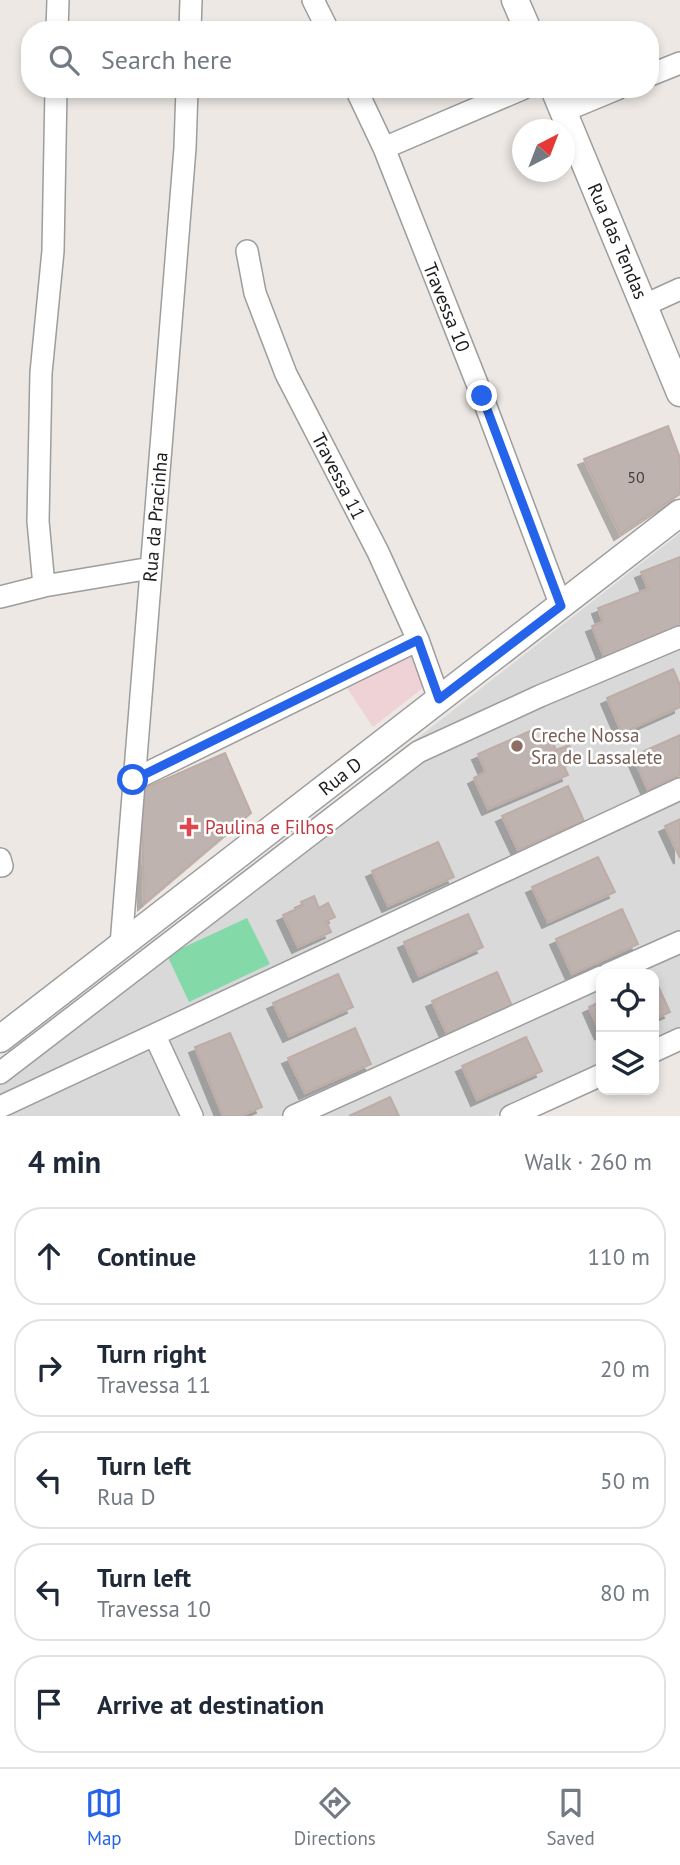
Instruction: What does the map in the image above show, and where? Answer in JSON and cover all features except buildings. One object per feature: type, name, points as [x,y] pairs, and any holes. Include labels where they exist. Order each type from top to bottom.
[{"type":"street","points":[[57,21],[58,0]]},
{"type":"street","points":[[190,21],[191,0]]},
{"type":"street","points":[[313,0],[324,21]]},
{"type":"street","points":[[515,0],[524,21]]},
{"type":"street","points":[[659,71],[680,63]]},
{"type":"street","points":[[44,586],[38,521],[41,387],[52,251],[56,98]]},
{"type":"street","name":"Rua da Pracinha","points":[[121,945],[187,98]]},
{"type":"street","name":"Travessa 10","points":[[360,98],[384,148],[482,396],[561,606]]},
{"type":"street","points":[[384,148],[501,98]]},
{"type":"street","name":"Rua das Tendas","points":[[559,100],[680,393]]},
{"type":"street","name":"Travessa 11","points":[[247,251],[255,293],[286,374],[378,552],[418,640],[439,699]]},
{"type":"street","points":[[645,304],[680,289]]},
{"type":"street","name":"Rua D","points":[[0,1040],[680,513]]},
{"type":"street","points":[[0,597],[44,586],[151,568]]},
{"type":"street","points":[[0,1073],[418,752],[540,696],[680,637]]},
{"type":"street","points":[[133,780],[418,640]]},
{"type":"street","points":[[0,1107],[680,789]]},
{"type":"street","points":[[619,969],[680,942]]},
{"type":"street","points":[[294,1116],[596,979]]},
{"type":"street","points":[[155,1036],[192,1116]]},
{"type":"street","points":[[659,1049],[680,1039]]},
{"type":"street","points":[[511,1116],[596,1077]]},
{"type":"shaded area","points":[[680,533],[680,1034],[659,1043],[659,969],[596,969],[596,1071],[494,1116],[0,1116],[0,1064]]},
{"type":"shaded area","points":[[413,650],[429,683],[373,727],[343,682]]},
{"type":"green space","points":[[247,918],[270,964],[189,1002],[167,955]]},
{"type":"place","name":"Creche Nossa Sra de Lassalete","points":[[517,746]]},
{"type":"place","name":"Paulina e Filhos","points":[[189,827]]},
{"type":"route","points":[[133,780],[418,640],[439,699],[561,606],[482,396]]}]
